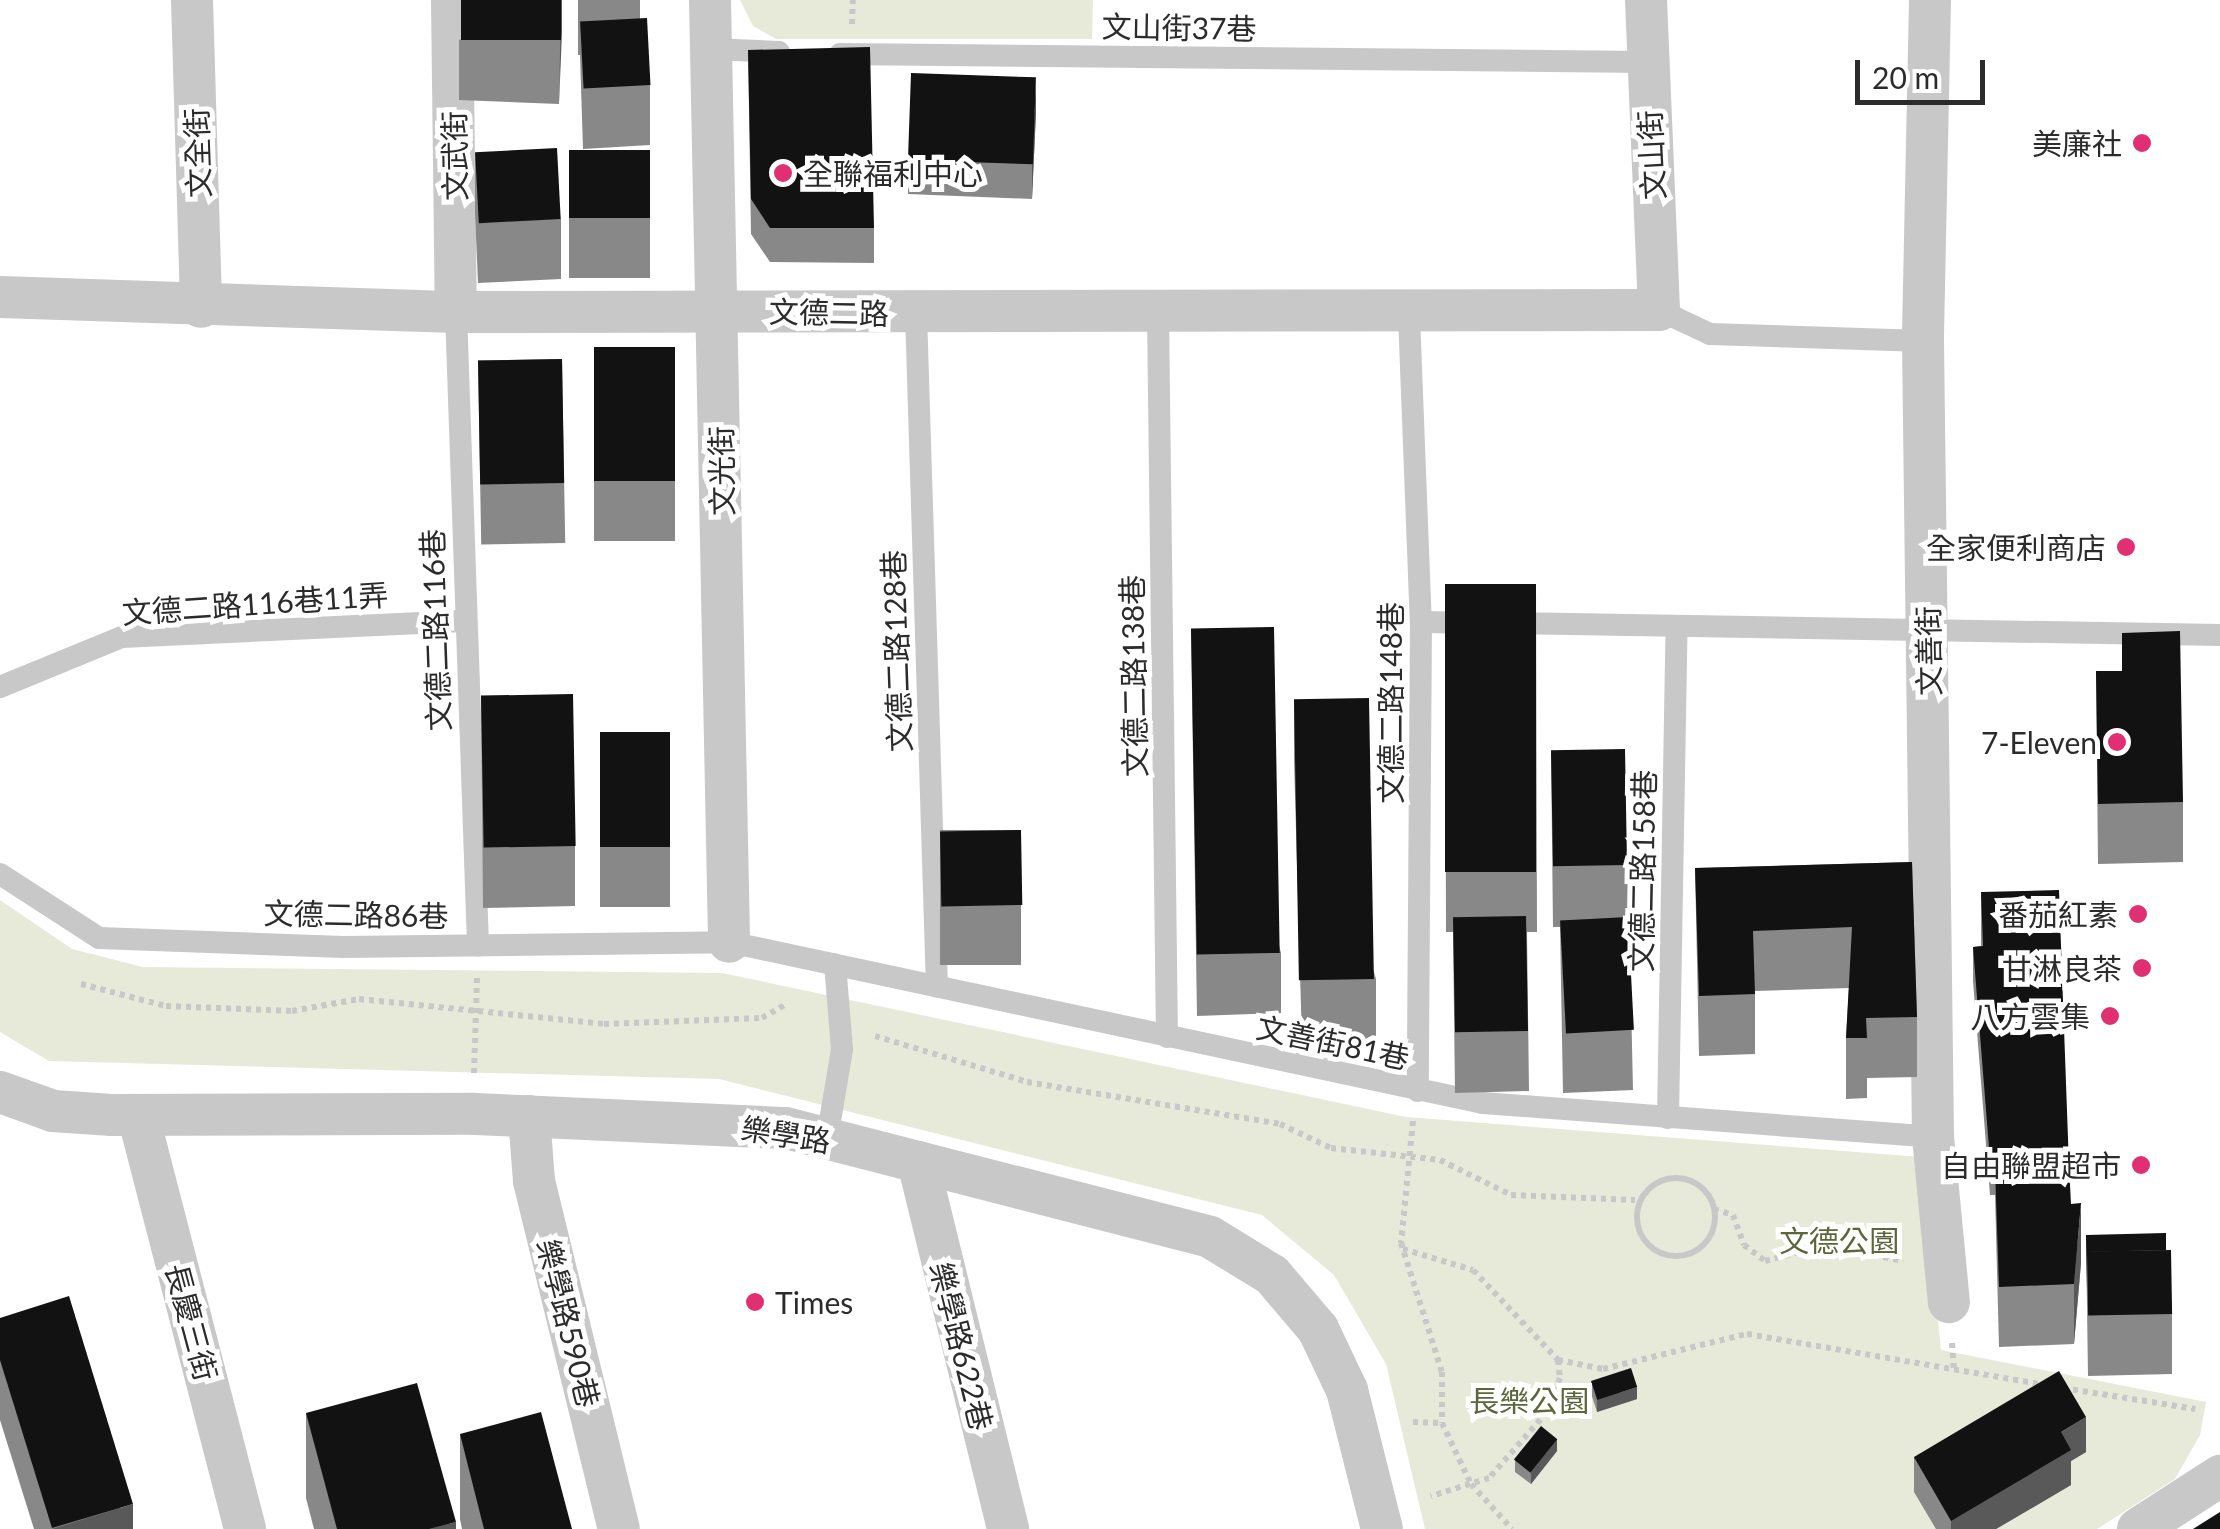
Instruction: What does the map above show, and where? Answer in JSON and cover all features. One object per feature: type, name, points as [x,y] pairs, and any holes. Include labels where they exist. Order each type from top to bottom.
[{"type":"street","name":"文全街","points":[[192,0],[202,307]]},
{"type":"street","name":"文武街","points":[[452,0],[456,312]]},
{"type":"street","name":"文光街","points":[[710,0],[730,942]]},
{"type":"street","name":"文山街","points":[[1646,0],[1658,310]]},
{"type":"street","name":"文善街","points":[[1930,0],[1923,341],[1932,1137],[1947,1281]]},
{"type":"street","name":"文德二路","points":[[0,297],[202,307],[456,312],[1409,314],[1658,310]]},
{"type":"street","name":"樂學路","points":[[0,1092],[53,1111],[138,1115],[529,1116],[786,1128],[1210,1237],[1272,1275],[1318,1329],[1346,1390],[1382,1529]]},
{"type":"street","name":"長慶三街","points":[[138,1115],[246,1529]]},
{"type":"street","name":"樂學路590巷","points":[[529,1116],[534,1181],[618,1529]]},
{"type":"street","name":"樂學路622巷","points":[[918,1162],[1008,1529]]},
{"type":"street","points":[[2138,1529],[2220,1476]]},
{"type":"lane","name":"文山街37巷","points":[[711,49],[1647,62]]},
{"type":"lane","points":[[1658,310],[1710,334],[1923,341]]},
{"type":"lane","name":"文德二路116巷","points":[[456,312],[478,957]]},
{"type":"lane","name":"文德二路128巷","points":[[916,313],[937,987]]},
{"type":"lane","name":"文德二路138巷","points":[[1158,314],[1168,1037]]},
{"type":"lane","name":"文德二路148巷","points":[[1409,314],[1421,622],[1418,1091]]},
{"type":"lane","name":"文德二路116巷11弄","points":[[0,687],[122,637],[464,621]]},
{"type":"lane","points":[[1421,622],[2220,635]]},
{"type":"lane","name":"文德二路158巷","points":[[1668,1118],[1677,626]]},
{"type":"lane","name":"文德二路86巷","points":[[0,874],[99,938],[478,957],[730,942]]},
{"type":"lane","name":"文善街81巷","points":[[730,942],[1418,1091],[1668,1118],[1932,1137]]},
{"type":"lane","points":[[826,1139],[842,1049],[835,964]]},
{"type":"path","points":[[474,1079],[478,957]]},
{"type":"path","points":[[80,984],[166,1006],[292,1011],[358,999],[476,1017],[743,1020],[786,1004]]},
{"type":"path","points":[[874,1036],[1027,1082],[1214,1110],[1280,1124],[1331,1148],[1440,1160],[1511,1195],[1634,1200],[1677,1180],[1701,1188],[1714,1209],[1733,1215],[1744,1245],[1765,1261],[1826,1245],[1947,1281]]},
{"type":"path","points":[[1418,1091],[1408,1157],[1404,1249],[1442,1372],[1442,1423],[1472,1484],[1512,1529]]},
{"type":"path","points":[[1634,1200],[1651,1246],[1673,1256],[1706,1244],[1714,1209]]},
{"type":"path","points":[[1404,1249],[1473,1270],[1558,1360],[1603,1369],[1747,1334],[2195,1409]]},
{"type":"path","points":[[1431,1496],[1489,1478],[1559,1394],[1558,1360]]},
{"type":"path","points":[[1412,1422],[1442,1423]]},
{"type":"green space","points":[[740,0],[1093,0],[1092,39],[776,39],[753,26]]},
{"type":"green space","points":[[0,900],[72,949],[143,967],[722,973],[1406,1117],[1921,1157],[1941,1350],[2206,1402],[2200,1435],[2175,1479],[2097,1529],[1425,1529],[1386,1364],[1334,1275],[1262,1215],[719,1079],[49,1061],[0,1032]]},
{"type":"building","points":[[461,0],[561,0],[561,40],[461,40]]},
{"type":"building","points":[[647,18],[651,85],[584,88],[580,22]]},
{"type":"building","points":[[870,47],[874,228],[770,228],[751,199],[748,50]]},
{"type":"building","points":[[911,73],[1036,77],[1033,164],[908,160]]},
{"type":"building","points":[[557,148],[561,219],[479,223],[475,152]]},
{"type":"building","points":[[569,150],[650,150],[650,218],[569,218]]},
{"type":"building","points":[[594,347],[675,347],[675,481],[594,481]]},
{"type":"building","points":[[562,359],[564,483],[480,484],[478,360]]},
{"type":"building","points":[[1445,584],[1536,584],[1536,872],[1445,872]]},
{"type":"building","points":[[1274,627],[1280,953],[1197,954],[1191,628]]},
{"type":"building","points":[[2180,631],[2183,802],[2098,804],[2096,671],[2122,671],[2122,633]]},
{"type":"building","points":[[573,694],[576,846],[484,848],[481,696]]},
{"type":"building","points":[[1369,698],[1374,979],[1299,980],[1294,699]]},
{"type":"building","points":[[600,732],[670,732],[670,847],[600,847]]},
{"type":"building","points":[[1625,749],[1627,865],[1553,866],[1551,750]]},
{"type":"building","points":[[1021,830],[1022,905],[941,906],[940,831]]},
{"type":"building","points":[[1912,862],[1917,1017],[1866,1018],[1867,1038],[1846,1038],[1852,927],[1753,931],[1755,994],[1699,996],[1695,868]]},
{"type":"building","points":[[2059,890],[2069,1166],[1990,1160],[1973,947],[1983,946],[1981,892]]},
{"type":"building","points":[[1526,916],[1528,1031],[1455,1032],[1453,917]]},
{"type":"building","points":[[1628,917],[1634,1030],[1566,1033],[1560,921]]},
{"type":"building","points":[[2069,1166],[2071,1204],[2081,1203],[2074,1284],[1999,1287],[1995,1169]]},
{"type":"building","points":[[2166,1233],[2166,1250],[2087,1252],[2087,1288],[2086,1235]]},
{"type":"building","points":[[2171,1250],[2172,1314],[2088,1315],[2087,1251]]},
{"type":"building","points":[[69,1296],[133,1504],[52,1528],[0,1360],[0,1318]]},
{"type":"building","points":[[1631,1368],[1637,1387],[1597,1400],[1591,1381]]},
{"type":"building","points":[[2059,1371],[2086,1417],[2061,1432],[2071,1450],[1951,1521],[1914,1457]]},
{"type":"building","points":[[417,1383],[456,1522],[429,1529],[337,1529],[306,1413]]},
{"type":"building","points":[[541,1412],[572,1529],[484,1529],[460,1434]]},
{"type":"building","points":[[1541,1426],[1557,1439],[1530,1473],[1514,1459]]},
{"type":"building","points":[[2220,1512],[2220,1529],[2193,1529]]},
{"type":"place","name":"美廉社","points":[[2142,143]]},
{"type":"place","name":"全聯福利中心","points":[[783,173]]},
{"type":"place","name":"全家便利商店","points":[[2126,547]]},
{"type":"place","name":"7-Eleven","points":[[2117,742]]},
{"type":"place","name":"番茄紅素","points":[[2138,914]]},
{"type":"place","name":"甘淋良茶","points":[[2142,968]]},
{"type":"place","name":"八方雲集","points":[[2110,1016]]},
{"type":"place","name":"自由聯盟超市","points":[[2141,1165]]},
{"type":"place","name":"Times","points":[[755,1302]]},
{"type":"park label","name":"文德公園","points":[[1839,1240]]},
{"type":"park label","name":"長樂公園","points":[[1529,1400]]}]
